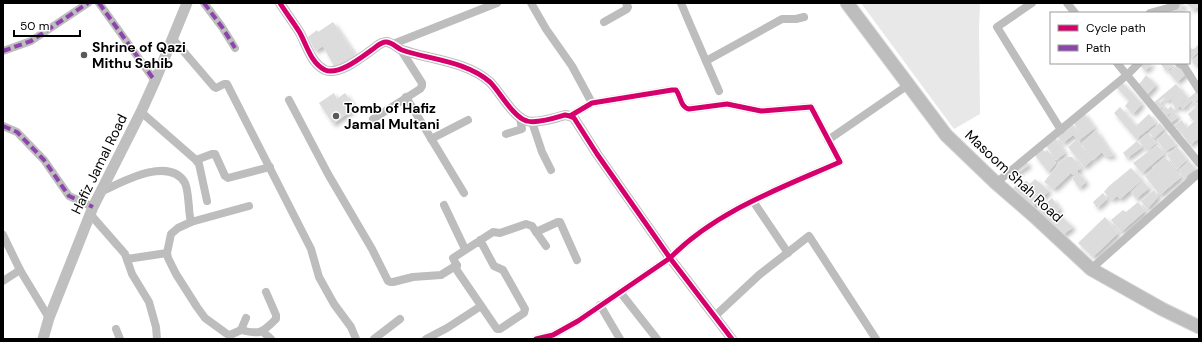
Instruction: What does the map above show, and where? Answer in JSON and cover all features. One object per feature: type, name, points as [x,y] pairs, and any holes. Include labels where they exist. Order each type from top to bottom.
[{"type":"main road","name":"Hafiz Jamal Road","points":[[43,339],[49,318],[92,210],[141,112],[187,3]]},
{"type":"main road","name":"Masoom Shah Road","points":[[847,3],[946,135],[996,183],[1091,269],[1162,309],[1199,327]]},
{"type":"street","points":[[3,51],[32,41],[88,3]]},
{"type":"street","points":[[99,3],[155,81]]},
{"type":"street","points":[[204,3],[222,27],[235,48]]},
{"type":"street","points":[[280,3],[300,33],[313,58],[320,67],[327,71],[335,71],[345,67],[382,42],[387,42],[397,47],[455,63],[476,73],[489,82],[520,118],[526,121],[532,122],[565,115],[570,116],[578,123],[597,154],[670,258],[732,339]]},
{"type":"street","points":[[397,47],[496,3]]},
{"type":"street","points":[[531,3],[546,29],[572,66],[592,103]]},
{"type":"street","points":[[604,22],[627,10],[628,6],[626,3]]},
{"type":"street","points":[[681,3],[720,91]]},
{"type":"street","points":[[1032,3],[997,27],[1061,130]]},
{"type":"street","points":[[1067,3],[1074,12]]},
{"type":"street","points":[[1154,12],[1175,6],[1176,3]]},
{"type":"street","points":[[706,61],[782,18],[796,19],[804,17]]},
{"type":"street","points":[[173,39],[214,87],[216,88],[227,84],[312,249],[319,277],[334,304],[351,327],[356,339]]},
{"type":"street","points":[[373,119],[420,89],[422,86],[422,83],[397,47]]},
{"type":"street","points":[[1118,64],[1199,163]]},
{"type":"street","points":[[996,183],[1128,75],[1137,64]]},
{"type":"street","points":[[1181,64],[1184,66],[1199,90]]},
{"type":"street","points":[[828,140],[908,84]]},
{"type":"street","points":[[536,339],[553,334],[572,324],[670,258],[683,244],[704,228],[753,201],[840,162],[811,107],[761,110],[727,104],[685,108],[679,94],[676,90],[672,90],[592,103],[570,116]]},
{"type":"street","points":[[406,97],[464,193]]},
{"type":"street","points":[[289,100],[328,174],[372,249],[388,281],[393,282],[413,277],[441,275],[456,265]]},
{"type":"street","points":[[141,112],[199,164],[207,201]]},
{"type":"street","points":[[506,134],[522,128],[520,118]]},
{"type":"street","points":[[431,139],[468,120]]},
{"type":"street","points":[[532,122],[542,152],[551,170]]},
{"type":"street","points":[[3,126],[17,132],[44,160],[69,196],[92,210],[125,254],[132,274],[149,302],[156,327],[157,339]]},
{"type":"street","points":[[196,160],[215,154],[225,176],[228,178],[270,167]]},
{"type":"street","points":[[101,192],[143,173],[173,173],[182,179],[185,184],[192,222]]},
{"type":"street","points":[[1091,269],[1199,173]]},
{"type":"street","points":[[753,201],[788,253]]},
{"type":"street","points":[[444,205],[465,249]]},
{"type":"street","points":[[246,318],[241,330],[230,336],[205,318],[176,274],[167,253],[169,240],[174,230],[192,222],[249,206]]},
{"type":"street","points":[[536,232],[560,222],[577,260]]},
{"type":"street","points":[[480,240],[494,266],[503,270],[525,311],[497,329],[456,270],[456,265],[452,258],[465,249],[493,232],[501,232],[526,224],[532,226],[546,246]]},
{"type":"street","points":[[3,235],[20,270],[49,318]]},
{"type":"street","points":[[715,316],[759,275],[810,236],[876,339]]},
{"type":"street","points":[[128,259],[167,253]]},
{"type":"street","points":[[3,280],[20,270]]},
{"type":"street","points":[[241,330],[253,334],[260,333],[275,320],[276,317],[266,292]]},
{"type":"street","points":[[620,292],[657,339]]},
{"type":"street","points":[[600,305],[620,339]]},
{"type":"street","points":[[426,339],[447,328],[481,306]]},
{"type":"street","points":[[374,339],[400,319]]},
{"type":"street","points":[[116,329],[120,339]]},
{"type":"street","points":[[262,331],[271,339]]},
{"type":"shaded area","points":[[861,3],[980,3],[980,114],[954,129]]},
{"type":"building","points":[[1177,3],[1185,3],[1181,8],[1187,12],[1167,12]]},
{"type":"building","points":[[1185,3],[1199,3],[1199,4],[1194,10]]},
{"type":"building","points":[[333,22],[356,56],[343,65],[334,66],[323,46],[315,51],[308,37],[317,30],[318,32]]},
{"type":"building","points":[[1198,45],[1199,46],[1199,51],[1190,60],[1190,47],[1194,49]]},
{"type":"building","points":[[1199,54],[1199,62],[1195,66],[1192,61]]},
{"type":"building","points":[[1139,64],[1152,64],[1145,71]]},
{"type":"building","points":[[1161,64],[1176,64],[1166,71]]},
{"type":"building","points":[[1179,64],[1186,74],[1177,82],[1168,72]]},
{"type":"building","points":[[1146,75],[1156,85],[1146,96],[1137,85]]},
{"type":"building","points":[[1121,81],[1142,104],[1133,114],[1125,106],[1129,101],[1115,86]]},
{"type":"building","points":[[1176,84],[1188,98],[1181,103],[1182,104],[1198,90],[1198,99],[1194,102],[1192,99],[1183,109],[1180,106],[1176,109],[1171,101],[1176,97],[1167,101],[1164,98],[1159,102],[1163,106],[1158,110],[1152,104]]},
{"type":"building","name":"Tomb of Hafiz Jamal Multani","points":[[334,93],[337,99],[345,93],[355,108],[333,124],[319,103]]},
{"type":"building","points":[[1195,101],[1196,104],[1199,102],[1199,116],[1193,121],[1188,114],[1196,107],[1195,105],[1191,108],[1190,106]]},
{"type":"building","points":[[1171,106],[1174,110],[1164,118],[1159,112],[1165,107],[1168,109]]},
{"type":"building","points":[[1120,107],[1136,126],[1149,114],[1156,123],[1136,139],[1114,113]]},
{"type":"building","points":[[1083,112],[1095,128],[1078,141],[1092,160],[1084,167],[1068,147],[1077,139],[1073,135],[1063,143],[1056,135],[1071,123],[1078,132],[1079,130],[1073,122]]},
{"type":"building","points":[[1174,112],[1178,117],[1168,125],[1164,120]]},
{"type":"building","points":[[1199,117],[1199,138],[1190,145],[1181,133]]},
{"type":"building","points":[[1182,120],[1186,128],[1180,132],[1177,128],[1173,131],[1171,128]]},
{"type":"building","points":[[1160,123],[1164,129],[1154,138],[1149,132]]},
{"type":"building","points":[[1096,130],[1114,155],[1109,157],[1108,155],[1106,157],[1102,152],[1093,160],[1082,144]]},
{"type":"building","points":[[1166,132],[1176,145],[1165,151],[1157,140]]},
{"type":"building","points":[[1148,133],[1156,143],[1147,151],[1139,141]]},
{"type":"building","points":[[1054,136],[1065,153],[1056,160],[1045,144]]},
{"type":"building","points":[[1137,141],[1142,147],[1127,158],[1123,153]]},
{"type":"building","points":[[1157,145],[1164,154],[1142,173],[1133,163]]},
{"type":"building","points":[[1177,147],[1187,160],[1177,169],[1167,155]]},
{"type":"building","points":[[1042,148],[1045,152],[1047,150],[1056,163],[1048,172],[1034,154]]},
{"type":"building","points":[[1067,157],[1072,157],[1081,168],[1074,175],[1071,173],[1054,189],[1044,182],[1060,162]]},
{"type":"building","points":[[1165,157],[1181,177],[1160,195],[1145,176]]},
{"type":"building","points":[[1025,160],[1029,165],[1015,174],[1018,176],[1013,181],[1008,175]]},
{"type":"building","points":[[1189,161],[1195,169],[1184,178],[1179,170]]},
{"type":"building","points":[[1131,168],[1142,180],[1120,199],[1117,196],[1112,200],[1104,192]]},
{"type":"building","points":[[1079,173],[1086,182],[1079,188],[1072,178]]},
{"type":"building","points":[[1035,179],[1049,191],[1030,209],[1017,197]]},
{"type":"building","points":[[1027,181],[1029,184],[1017,195],[1011,190],[1020,182],[1022,183]]},
{"type":"building","points":[[1143,181],[1149,188],[1136,199],[1131,192]]},
{"type":"building","points":[[1154,190],[1158,197],[1147,209],[1141,201]]},
{"type":"building","points":[[1103,193],[1107,199],[1097,208],[1093,202]]},
{"type":"building","points":[[1052,198],[1060,209],[1045,223],[1036,212]]},
{"type":"building","points":[[1138,202],[1145,211],[1121,232],[1111,220],[1123,210],[1126,212]]},
{"type":"building","points":[[1057,213],[1073,227],[1063,235],[1048,222]]},
{"type":"building","points":[[1105,217],[1118,233],[1093,257],[1078,243]]},
{"type":"marked path","points":[[3,51],[31,41],[88,3]]},
{"type":"marked path","points":[[99,3],[155,81]]},
{"type":"marked path","points":[[204,3],[222,27],[235,48]]},
{"type":"marked path","points":[[3,126],[17,132],[44,160],[69,196],[93,207]]},
{"type":"cycle path","points":[[280,3],[300,33],[313,59],[325,70],[331,71],[344,68],[381,43],[388,42],[402,50],[459,65],[481,75],[494,86],[507,104],[522,119],[531,122],[565,115],[574,118],[597,154],[670,258],[732,339]]},
{"type":"cycle path","points":[[536,339],[553,335],[578,321],[670,258],[688,241],[728,214],[772,191],[840,162],[811,107],[761,111],[727,104],[689,109],[682,104],[678,92],[676,90],[672,90],[592,103],[570,116]]},
{"type":"place","name":"Shrine of Qazi Mithu Sahib","points":[[84,55]]},
{"type":"place","name":"Tomb of Hafiz Jamal Multani","points":[[336,116]]}]
